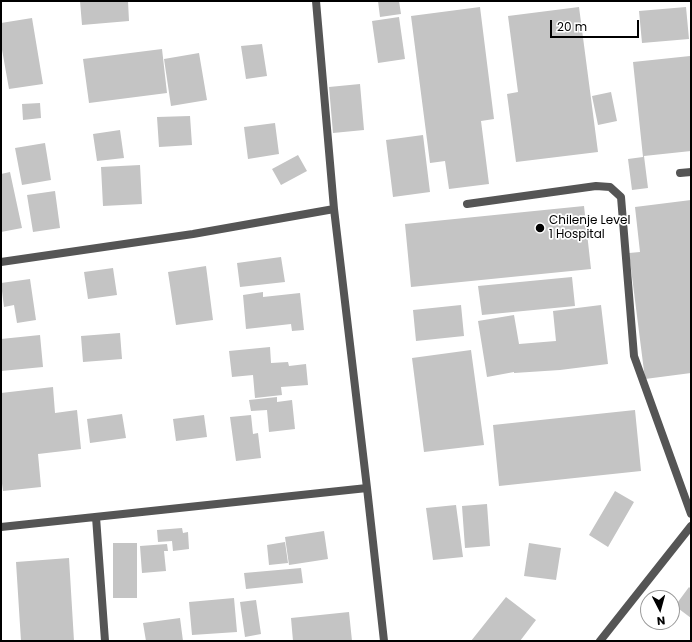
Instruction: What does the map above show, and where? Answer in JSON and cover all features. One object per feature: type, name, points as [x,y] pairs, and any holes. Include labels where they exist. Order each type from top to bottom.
[{"type":"street","points":[[316,1],[334,209],[384,641]]},
{"type":"street","points":[[680,173],[691,172]]},
{"type":"street","points":[[467,204],[596,186],[610,187],[621,197],[634,356],[691,514]]},
{"type":"street","points":[[1,262],[193,234],[334,209]]},
{"type":"street","points":[[1,527],[367,488]]},
{"type":"street","points":[[96,517],[105,641]]},
{"type":"street","points":[[600,641],[691,526]]},
{"type":"building","points":[[80,1],[128,1],[129,21],[82,25]]},
{"type":"building","points":[[378,1],[399,1],[401,14],[380,17]]},
{"type":"building","points":[[480,7],[494,119],[481,121],[489,184],[449,189],[445,161],[430,163],[411,16]]},
{"type":"building","points":[[579,7],[598,152],[516,162],[507,94],[518,92],[508,16]]},
{"type":"building","points":[[686,7],[689,39],[642,43],[639,11]]},
{"type":"building","points":[[399,17],[405,59],[378,63],[372,21]]},
{"type":"building","points":[[32,18],[43,84],[9,89],[1,44],[1,23]]},
{"type":"building","points":[[262,44],[267,76],[246,79],[241,46]]},
{"type":"building","points":[[162,49],[167,93],[89,103],[83,59]]},
{"type":"building","points":[[199,53],[207,100],[171,106],[164,59]]},
{"type":"building","points":[[690,56],[691,151],[644,156],[648,188],[632,190],[628,159],[643,157],[633,62]]},
{"type":"building","points":[[360,84],[364,130],[333,133],[329,87]]},
{"type":"building","points":[[611,92],[617,121],[598,125],[592,96]]},
{"type":"building","points":[[40,103],[41,118],[23,120],[22,104]]},
{"type":"building","points":[[190,116],[192,145],[159,147],[157,117]]},
{"type":"building","points":[[275,123],[279,154],[248,159],[244,127]]},
{"type":"building","points":[[120,130],[124,158],[97,161],[93,134]]},
{"type":"building","points":[[423,135],[430,192],[393,197],[386,140]]},
{"type":"building","points":[[45,143],[51,180],[22,185],[15,148]]},
{"type":"building","points":[[298,155],[307,171],[281,185],[272,169]]},
{"type":"building","points":[[140,165],[142,204],[103,206],[101,167]]},
{"type":"building","points":[[10,172],[22,228],[1,232],[1,174]]},
{"type":"building","points":[[55,191],[60,228],[33,232],[27,195]]},
{"type":"building","points":[[691,200],[691,373],[645,379],[629,253],[640,252],[635,207]]},
{"type":"building","points":[[584,206],[591,269],[411,287],[405,224]]},
{"type":"building","points":[[281,257],[285,282],[240,287],[237,263]]},
{"type":"building","points":[[206,266],[213,320],[176,325],[168,272]]},
{"type":"building","points":[[113,268],[117,295],[88,299],[84,272]]},
{"type":"building","points":[[572,277],[575,306],[482,315],[478,286]]},
{"type":"building","points":[[30,279],[36,320],[17,323],[14,305],[4,307],[1,283]]},
{"type":"building","points":[[263,292],[263,297],[300,293],[304,330],[292,331],[291,324],[246,329],[243,295]]},
{"type":"building","points":[[461,305],[464,336],[416,341],[413,310]]},
{"type":"building","points":[[601,305],[608,364],[560,370],[514,372],[487,377],[478,321],[514,315],[519,344],[556,341],[553,311]]},
{"type":"building","points":[[120,333],[122,359],[83,362],[81,336]]},
{"type":"building","points":[[40,335],[43,367],[1,371],[1,339]]},
{"type":"building","points":[[270,347],[271,363],[288,362],[289,366],[306,364],[308,385],[281,387],[282,395],[255,398],[253,375],[232,377],[229,351]]},
{"type":"building","points":[[471,350],[484,445],[424,452],[412,358]]},
{"type":"building","points":[[53,387],[55,413],[77,410],[81,449],[38,454],[41,487],[3,491],[1,476],[1,393]]},
{"type":"building","points":[[277,397],[277,402],[292,400],[295,429],[269,432],[267,410],[251,411],[249,400]]},
{"type":"building","points":[[635,410],[641,471],[499,486],[493,425]]},
{"type":"building","points":[[122,414],[126,438],[90,443],[87,419]]},
{"type":"building","points":[[204,415],[207,437],[176,441],[173,419]]},
{"type":"building","points":[[251,415],[253,434],[258,433],[261,458],[236,461],[230,417]]},
{"type":"building","points":[[615,491],[634,502],[608,547],[589,535]]},
{"type":"building","points":[[487,504],[490,546],[465,548],[462,506]]},
{"type":"building","points":[[456,505],[463,557],[433,560],[426,508]]},
{"type":"building","points":[[182,528],[183,533],[188,532],[189,549],[173,551],[172,541],[158,542],[157,530]]},
{"type":"building","points":[[324,531],[328,559],[289,565],[285,537]]},
{"type":"building","points":[[285,542],[288,563],[269,565],[267,545]]},
{"type":"building","points":[[113,543],[137,543],[137,598],[113,598]]},
{"type":"building","points":[[529,543],[561,548],[556,580],[524,576]]},
{"type":"building","points":[[167,544],[168,551],[164,551],[166,571],[142,573],[140,546]]},
{"type":"building","points":[[69,558],[74,641],[21,641],[16,562]]},
{"type":"building","points":[[301,568],[303,583],[246,589],[244,573]]},
{"type":"building","points":[[689,587],[691,589],[691,618],[680,610],[680,599]]},
{"type":"building","points":[[506,597],[536,620],[520,641],[471,641]]},
{"type":"building","points":[[234,598],[237,632],[192,635],[189,602]]},
{"type":"building","points":[[256,600],[261,634],[245,637],[240,602]]},
{"type":"building","points":[[349,612],[352,641],[293,641],[291,618]]},
{"type":"building","points":[[180,618],[183,641],[146,641],[143,623]]},
{"type":"place","name":"Chilenje Level 1 Hospital","points":[[540,228]]}]
